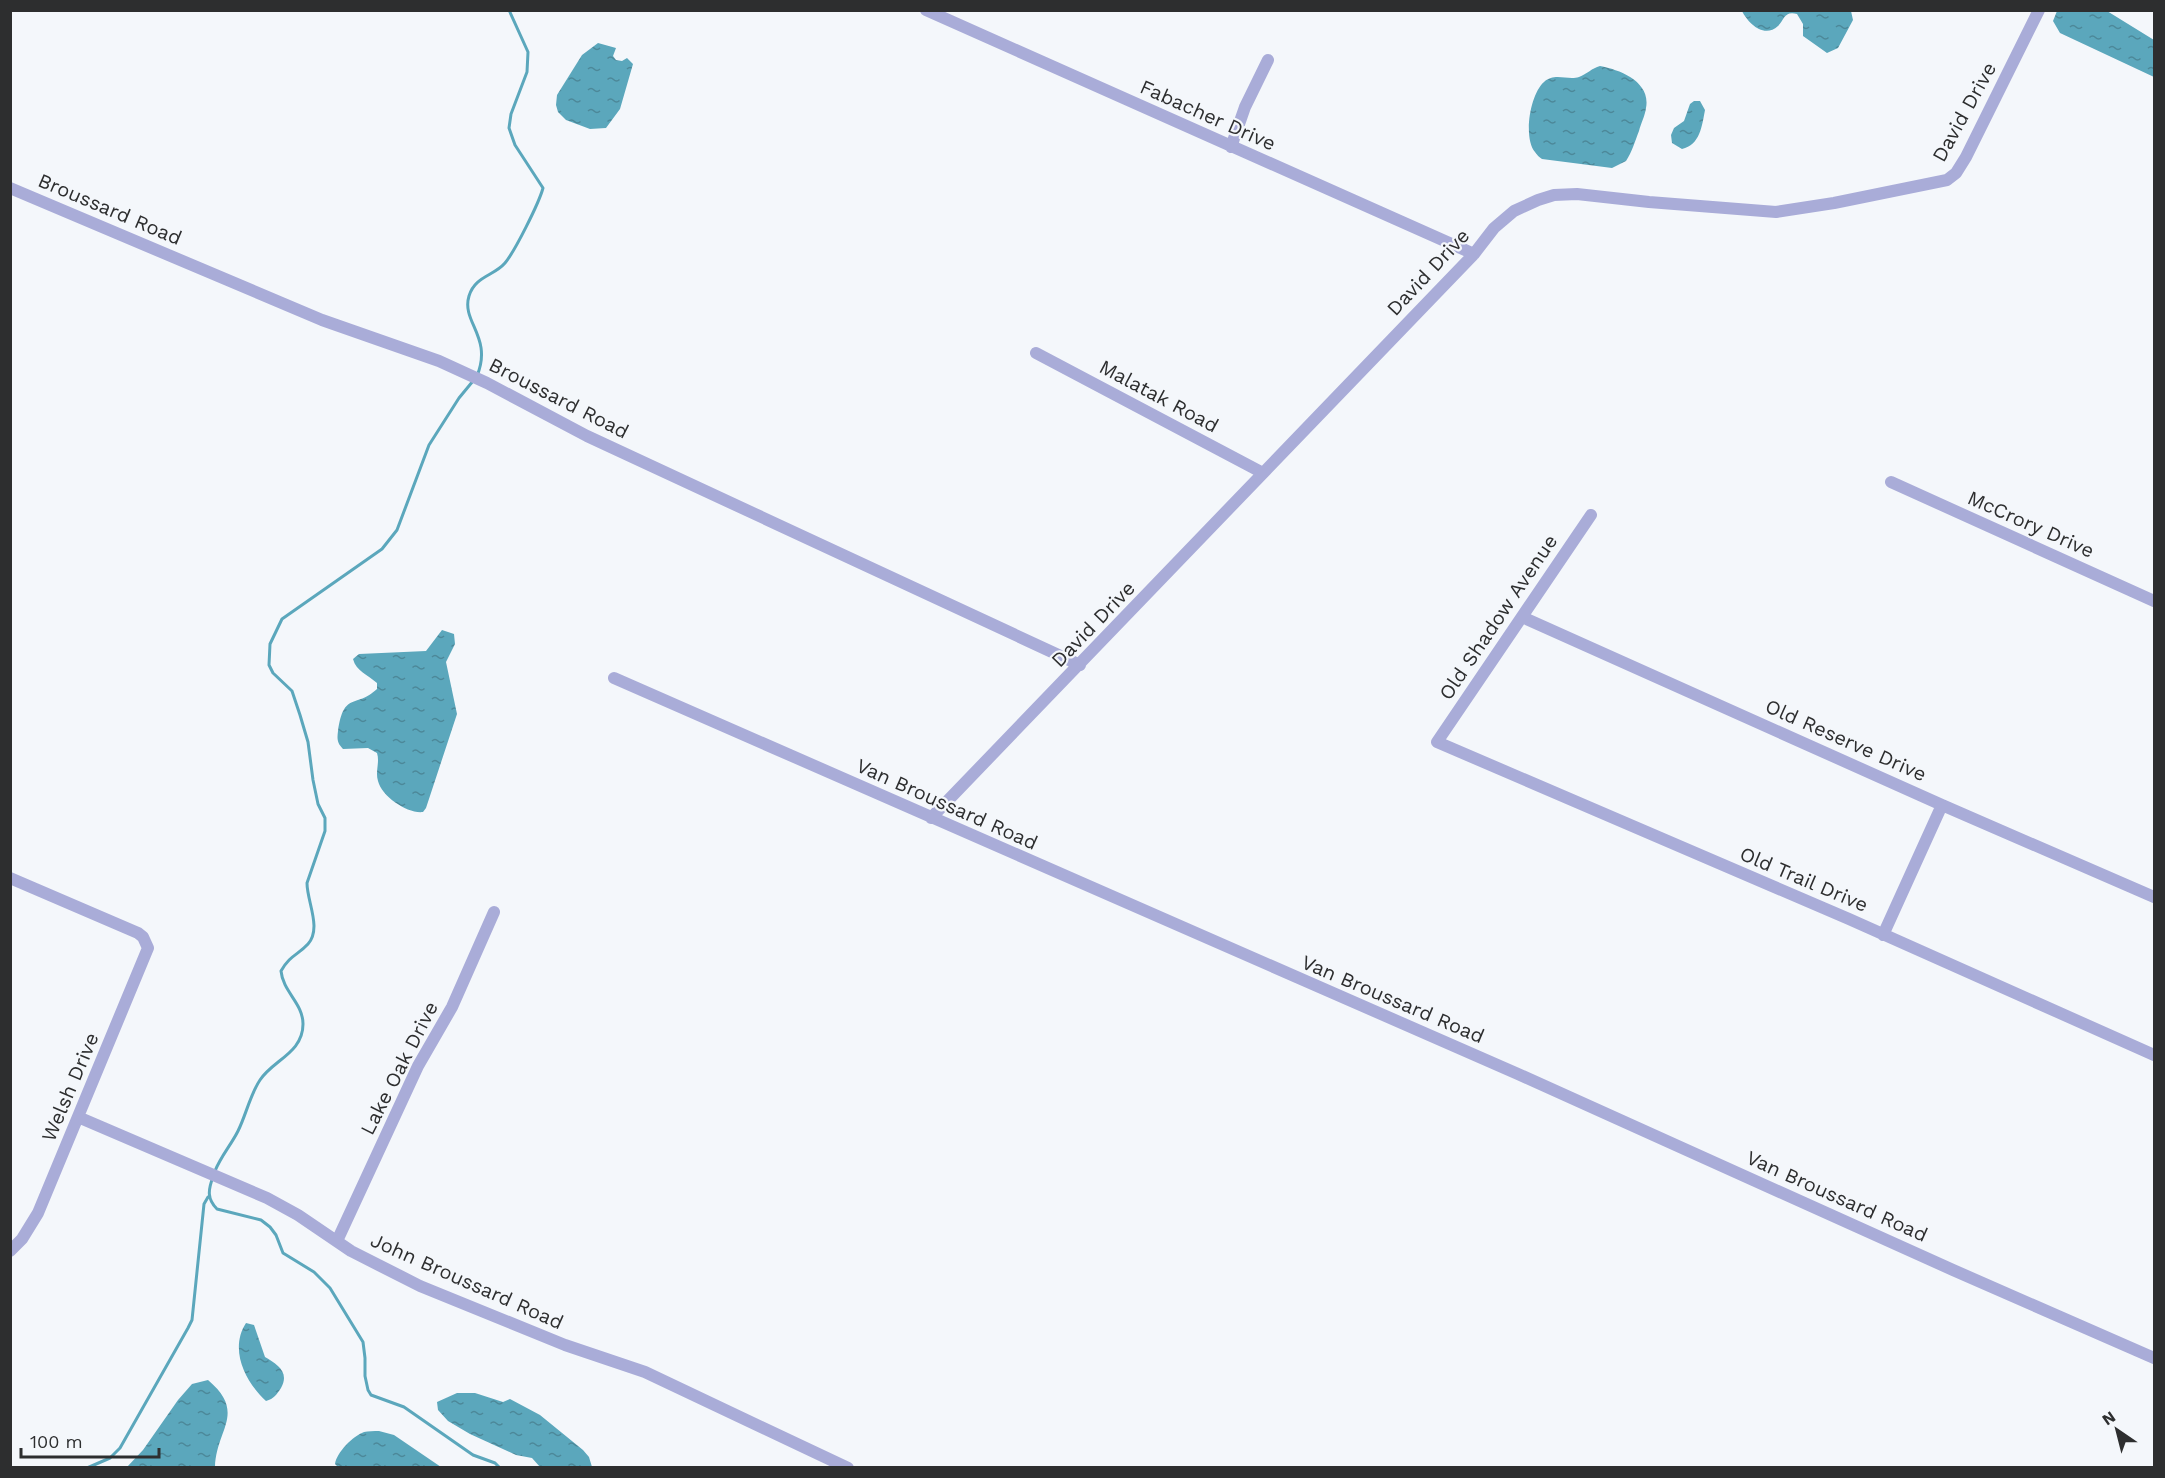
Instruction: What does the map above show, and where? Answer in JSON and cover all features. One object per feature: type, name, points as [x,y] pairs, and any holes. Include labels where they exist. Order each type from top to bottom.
[{"type":"street","name":"Fabacher Drive","points":[[926,10],[1474,254]]},
{"type":"street","name":"David Drive","points":[[932,818],[1474,254],[1494,228],[1514,212],[1554,195],[1577,194],[1776,212],[1834,203],[1947,180],[1956,173],[1966,157],[2039,10]]},
{"type":"street","points":[[1231,147],[1245,107],[1268,60]]},
{"type":"street","name":"Broussard Road","points":[[10,188],[322,320],[417,353],[465,373],[587,436],[1080,665]]},
{"type":"street","name":"Malatak Road","points":[[1036,353],[1263,473]]},
{"type":"street","name":"McCrory Drive","points":[[1892,482],[2154,601]]},
{"type":"street","name":"Old Shadow Avenue","points":[[1437,742],[1591,515]]},
{"type":"street","name":"Old Reserve Drive","points":[[1522,616],[1942,805],[2154,897]]},
{"type":"street","name":"Van Broussard Road","points":[[614,678],[1518,1074],[2154,1358]]},
{"type":"street","name":"Old Trail Drive","points":[[1437,742],[1883,934],[2154,1055]]},
{"type":"street","points":[[1883,934],[1942,805]]},
{"type":"street","name":"Welsh Drive","points":[[10,878],[138,933],[146,943],[147,954],[32,1224],[10,1251]]},
{"type":"street","name":"Lake Oak Drive","points":[[337,1241],[418,1066],[452,1007],[494,912]]},
{"type":"street","name":"John Broussard Road","points":[[78,1117],[228,1181],[298,1215],[369,1262],[429,1291],[566,1345],[645,1372],[848,1467]]},
{"type":"water","points":[[1742,11],[1851,11],[1853,20],[1838,48],[1827,53],[1803,36],[1803,24],[1797,14],[1787,15],[1773,30],[1767,31],[1752,24]]},
{"type":"water","points":[[2057,11],[2107,11],[2154,40],[2154,77],[2060,33],[2053,21]]},
{"type":"water","points":[[598,43],[616,48],[613,56],[616,60],[622,61],[627,58],[633,64],[620,109],[606,128],[590,129],[566,120],[558,112],[556,105],[557,95],[582,55]]},
{"type":"water","points":[[1600,66],[1625,74],[1639,84],[1644,91],[1646,108],[1644,117],[1626,161],[1612,168],[1542,159],[1531,145],[1529,137],[1532,106],[1539,88],[1548,79],[1579,77]]},
{"type":"water","points":[[1700,101],[1705,110],[1703,122],[1693,143],[1682,149],[1672,143],[1671,135],[1674,128],[1684,121],[1690,104]]},
{"type":"water","points":[[442,630],[454,634],[455,644],[446,662],[457,714],[426,808],[423,812],[417,812],[396,803],[380,787],[377,778],[377,753],[368,748],[343,749],[338,741],[338,731],[340,719],[347,705],[377,689],[377,683],[360,670],[353,659],[359,654],[426,651]]},
{"type":"water","points":[[246,1323],[254,1325],[265,1357],[278,1366],[283,1373],[281,1388],[273,1398],[266,1401],[246,1375],[239,1354],[241,1333]]},
{"type":"water","points":[[208,1380],[220,1392],[226,1402],[228,1412],[215,1467],[127,1467],[143,1450],[192,1384]]},
{"type":"water","points":[[457,1393],[475,1393],[503,1402],[510,1399],[540,1415],[583,1450],[589,1457],[592,1467],[540,1467],[532,1458],[516,1455],[470,1434],[448,1421],[438,1410],[437,1402]]},
{"type":"water","points":[[379,1431],[394,1435],[441,1467],[339,1468],[335,1464],[342,1450],[355,1437],[364,1432]]},
{"type":"waterway","points":[[477,376],[481,351],[469,314],[469,296],[480,280],[505,263],[532,215],[543,188],[515,145],[509,128],[511,114],[527,72],[528,52],[509,10]]},
{"type":"waterway","points":[[215,1171],[238,1131],[260,1080],[293,1049],[302,1034],[303,1024],[300,1010],[285,985],[281,971],[312,938],[314,923],[307,883],[325,831],[325,818],[318,804],[308,742],[292,691],[273,673],[269,665],[270,644],[282,619],[382,549],[397,530],[429,445],[459,398],[473,381]]},
{"type":"waterway","points":[[213,1177],[209,1194],[211,1202],[217,1209],[261,1220],[276,1235],[283,1253],[314,1272],[330,1288],[363,1342],[365,1376],[371,1395],[404,1407],[473,1455],[495,1463],[500,1468]]},
{"type":"waterway","points":[[87,1468],[110,1458],[120,1448],[192,1320],[204,1204],[208,1197]]}]
